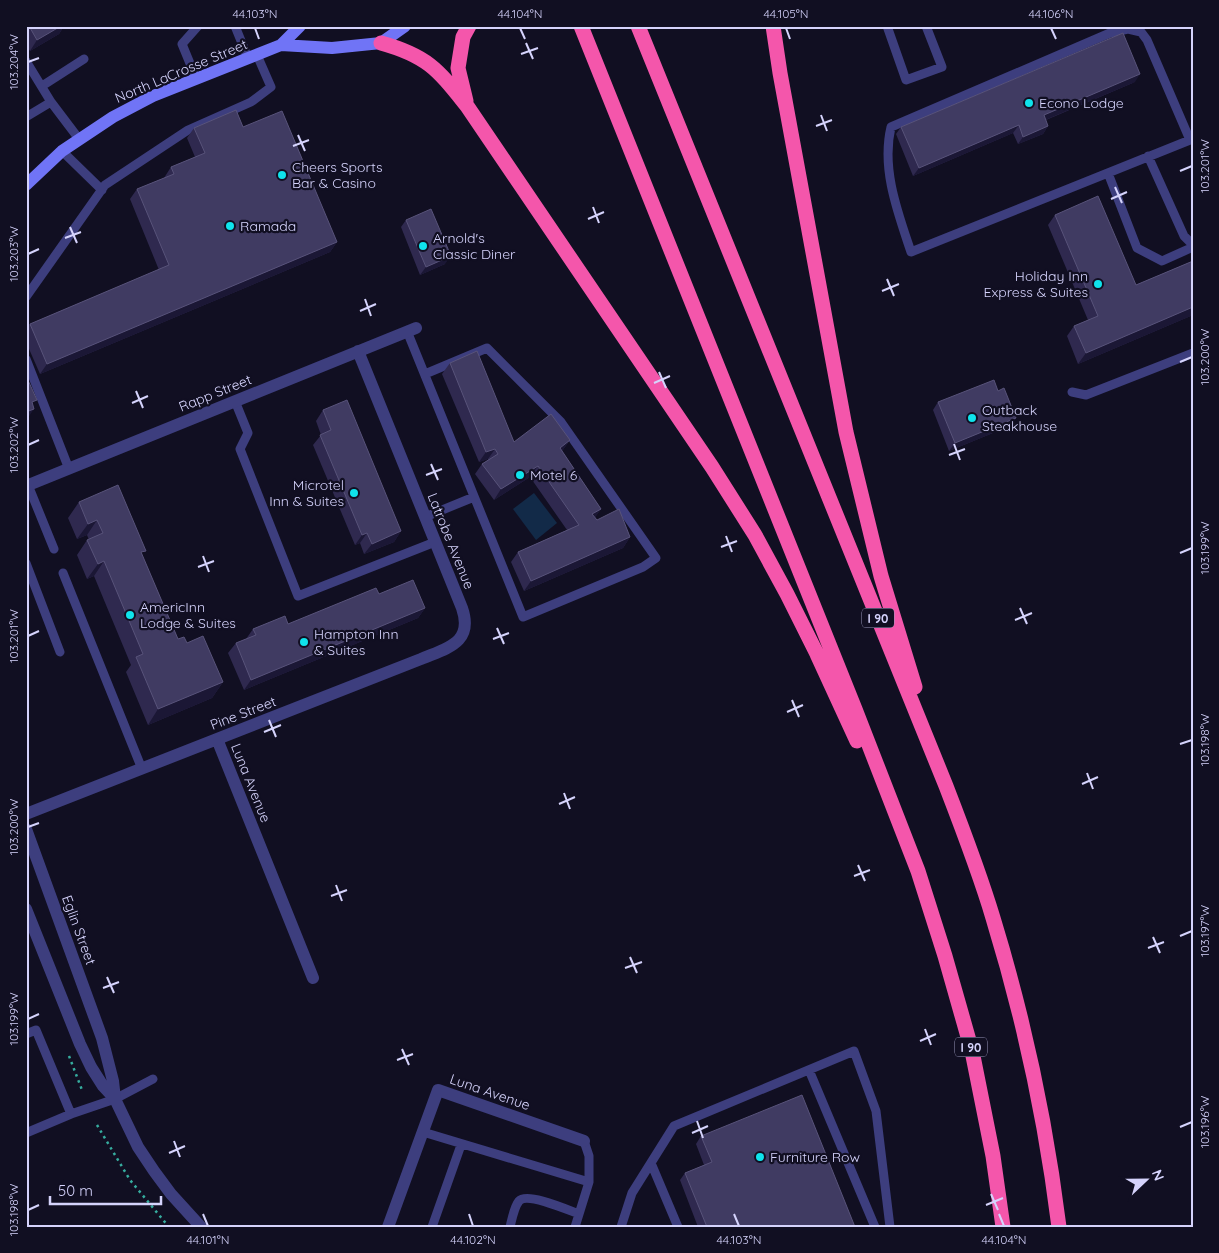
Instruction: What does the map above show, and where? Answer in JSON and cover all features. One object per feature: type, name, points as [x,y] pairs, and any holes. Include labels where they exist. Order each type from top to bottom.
[{"type":"highway","points":[[467,106],[458,68],[463,37],[469,26]]},
{"type":"highway","name":"I 90","points":[[581,26],[855,708],[918,871],[972,1051],[991,1146],[1003,1227]]},
{"type":"highway","name":"I 90","points":[[638,26],[946,786],[993,916],[1017,1000],[1036,1086],[1059,1227]]},
{"type":"highway","points":[[773,26],[840,402],[854,468],[881,576],[946,786]]},
{"type":"highway","points":[[381,43],[400,48],[427,61],[467,106],[712,468],[754,535],[817,654],[918,871]]},
{"type":"main road","name":"North LaCrosse Street","points":[[26,185],[62,151],[132,106],[196,78],[281,45],[300,26]]},
{"type":"main road","name":"North LaCrosse Street","points":[[281,45],[332,48],[381,43],[405,26]]},
{"type":"street","name":"Rapp Street","points":[[27,486],[412,329]]},
{"type":"street","name":"Latrobe Avenue","points":[[358,352],[462,608],[466,619],[465,632]]},
{"type":"street","name":"Pine Street","points":[[26,814],[445,649],[460,639],[465,632]]},
{"type":"street","name":"Luna Avenue","points":[[217,739],[313,978]]},
{"type":"street","name":"Eglin Street","points":[[26,829],[102,1038],[113,1080],[115,1099]]},
{"type":"street","name":"Eglin Street","points":[[26,909],[91,1067],[103,1086],[115,1099],[138,1147],[154,1171],[201,1227]]},
{"type":"street","name":"Luna Avenue","points":[[388,1227],[438,1090],[584,1141]]},
{"type":"lane","points":[[196,78],[182,44],[198,26]]},
{"type":"lane","points":[[26,297],[105,185],[188,130],[251,102],[271,88],[235,26]]},
{"type":"lane","points":[[888,26],[906,80],[942,67],[926,26]]},
{"type":"lane","points":[[1128,29],[1141,32],[1147,40],[1191,139],[911,252],[894,198],[887,144],[891,127],[1110,33],[1128,29]]},
{"type":"lane","points":[[42,86],[84,59]]},
{"type":"lane","points":[[26,61],[52,102],[79,139]]},
{"type":"lane","points":[[26,117],[52,102]]},
{"type":"lane","points":[[62,151],[102,190]]},
{"type":"lane","points":[[1108,173],[1138,248],[1162,260],[1193,246],[1184,236],[1148,156]]},
{"type":"lane","points":[[412,329],[425,374],[522,617],[643,567],[656,558],[561,422],[487,348],[425,374]]},
{"type":"lane","points":[[1072,392],[1086,395],[1193,353]]},
{"type":"lane","points":[[26,359],[69,469]]},
{"type":"lane","points":[[235,401],[248,433],[240,450],[298,596],[435,542]]},
{"type":"lane","points":[[27,486],[54,549]]},
{"type":"lane","points":[[425,517],[474,497]]},
{"type":"lane","points":[[26,563],[60,652]]},
{"type":"lane","points":[[64,573],[142,768]]},
{"type":"lane","points":[[26,1034],[36,1030],[71,1114]]},
{"type":"lane","points":[[621,1227],[632,1193],[674,1126],[854,1052],[876,1111],[890,1227]]},
{"type":"lane","points":[[809,1070],[875,1227]]},
{"type":"lane","points":[[26,1133],[71,1114],[115,1099],[154,1079]]},
{"type":"lane","points":[[423,1132],[588,1182]]},
{"type":"lane","points":[[575,1227],[588,1182],[589,1156],[584,1141]]},
{"type":"lane","points":[[432,1227],[461,1145]]},
{"type":"lane","points":[[651,1163],[678,1227]]},
{"type":"lane","points":[[510,1227],[518,1202],[522,1199],[532,1198],[579,1214]]},
{"type":"path","points":[[97,1125],[130,1180],[169,1227]]},
{"type":"water","points":[[534,493],[557,523],[536,540],[513,509]]},
{"type":"building","points":[[29,26],[61,26],[37,40]]},
{"type":"building","name":"Econo Lodge","points":[[1123,33],[1140,74],[1044,115],[1048,126],[1023,137],[1019,125],[919,168],[901,127]]},
{"type":"building","name":"Ramada","points":[[236,110],[243,127],[282,111],[337,242],[47,364],[30,324],[169,265],[137,189],[174,174],[171,167],[205,153],[194,128]]},
{"type":"building","name":"Holiday Inn Express & Suites","points":[[1098,196],[1136,285],[1193,261],[1193,307],[1086,353],[1074,326],[1098,316],[1055,215]]},
{"type":"building","name":"Arnold's Classic Diner","points":[[431,209],[451,256],[426,267],[406,220]]},
{"type":"building","name":"Motel 6","points":[[477,351],[514,442],[551,414],[570,440],[560,448],[601,509],[592,514],[597,520],[619,509],[630,537],[531,581],[518,552],[579,525],[538,466],[501,489],[482,464],[498,454],[495,449],[486,452],[450,363]]},
{"type":"building","points":[[26,378],[37,400],[32,402],[34,409],[26,412]]},
{"type":"building","name":"Outback Steakhouse","points":[[994,380],[998,391],[1004,388],[1016,418],[955,443],[938,402]]},
{"type":"building","name":"Microtel Inn & Suites","points":[[347,400],[401,531],[372,544],[367,533],[362,535],[320,435],[331,430],[323,410]]},
{"type":"building","name":"AmericInn Lodge & Suites","points":[[118,485],[146,551],[141,552],[178,639],[184,637],[187,643],[203,636],[223,682],[158,709],[136,657],[143,654],[104,561],[98,564],[87,540],[103,533],[97,520],[88,524],[79,502]]},
{"type":"building","name":"Hampton Inn & Suites","points":[[413,580],[425,608],[251,680],[236,643],[256,635],[253,629],[285,616],[288,624],[376,588],[379,594]]},
{"type":"building","name":"Furniture Row","points":[[802,1095],[855,1227],[707,1227],[685,1173],[712,1162],[701,1136]]},
{"type":"place","name":"Econo Lodge","points":[[1029,103]]},
{"type":"place","name":"Cheers Sports Bar & Casino","points":[[282,175]]},
{"type":"place","name":"Ramada","points":[[230,226]]},
{"type":"place","name":"Arnold's Classic Diner","points":[[423,246]]},
{"type":"place","name":"Holiday Inn Express & Suites","points":[[1098,284]]},
{"type":"place","name":"Outback Steakhouse","points":[[972,418]]},
{"type":"place","name":"Motel 6","points":[[520,475]]},
{"type":"place","name":"Microtel Inn & Suites","points":[[354,493]]},
{"type":"place","name":"AmericInn Lodge & Suites","points":[[130,615]]},
{"type":"place","name":"Hampton Inn & Suites","points":[[304,642]]},
{"type":"place","name":"Furniture Row","points":[[760,1157]]}]
